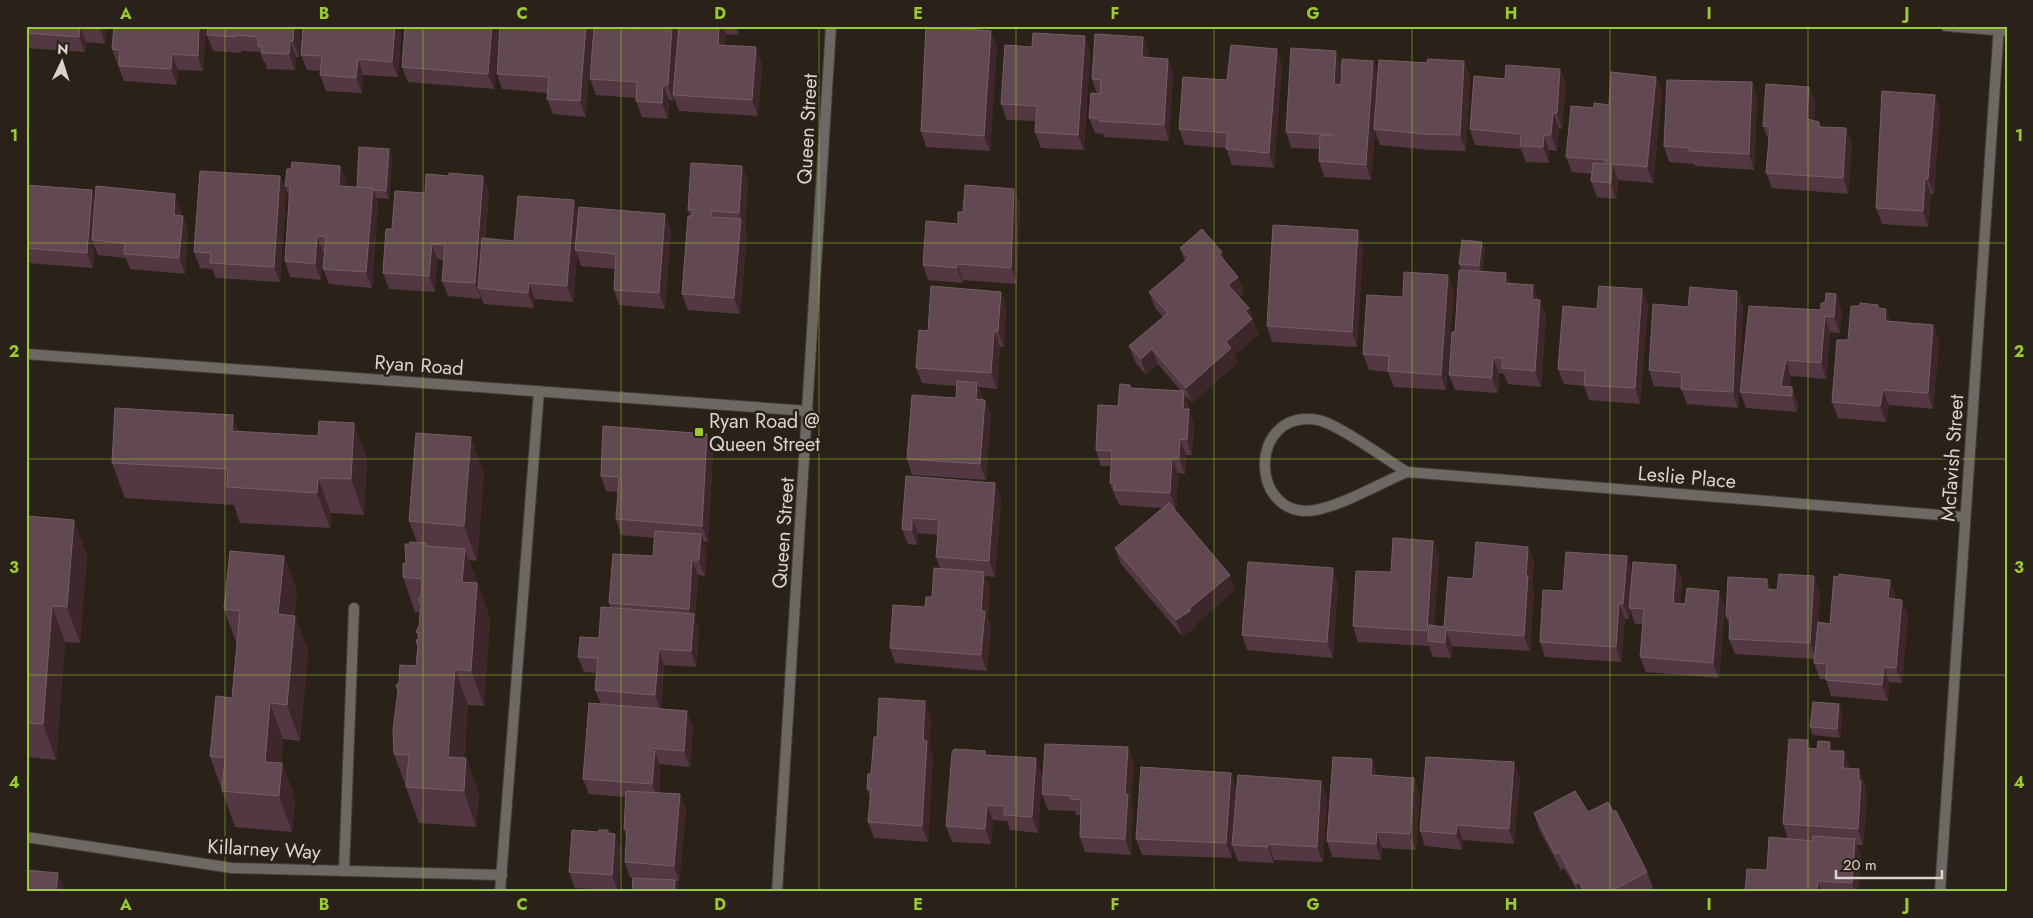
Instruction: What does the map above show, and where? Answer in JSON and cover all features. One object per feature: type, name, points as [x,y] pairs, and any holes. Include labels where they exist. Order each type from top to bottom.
[{"type":"street","name":"Queen Street","points":[[777,892],[831,26]]},
{"type":"street","points":[[1946,26],[2001,29]]},
{"type":"street","name":"McTavish Street","points":[[1940,892],[1965,517],[2001,29]]},
{"type":"street","name":"Ryan Road","points":[[26,354],[808,411]]},
{"type":"street","points":[[500,892],[539,391]]},
{"type":"street","name":"Leslie Place","points":[[1407,472],[1329,506],[1314,510],[1298,510],[1284,503],[1272,492],[1265,478],[1263,462],[1267,447],[1276,434],[1288,424],[1312,420],[1334,427],[1407,472],[1965,517]]},
{"type":"street","points":[[344,871],[354,608]]},
{"type":"street","name":"Killarney Way","points":[[26,837],[232,868],[502,875]]},
{"type":"building","points":[[26,26],[100,26],[100,29],[80,27],[79,37],[26,33]]},
{"type":"building","points":[[114,26],[199,26],[198,56],[172,54],[171,69],[119,66],[120,50],[112,49]]},
{"type":"building","points":[[208,26],[294,26],[293,41],[290,41],[289,54],[262,53],[262,47],[258,46],[258,37],[207,35]]},
{"type":"building","points":[[303,26],[395,26],[392,62],[358,59],[356,78],[320,75],[322,56],[301,55]]},
{"type":"building","points":[[405,26],[492,26],[488,74],[402,67]]},
{"type":"building","points":[[500,26],[586,26],[580,101],[547,99],[549,77],[497,74]]},
{"type":"building","points":[[594,26],[627,26],[627,28],[639,29],[640,26],[672,26],[668,85],[663,85],[662,103],[636,101],[637,82],[590,79]]},
{"type":"building","points":[[679,26],[719,26],[718,45],[756,47],[752,100],[673,95]]},
{"type":"building","points":[[926,26],[991,31],[984,136],[921,131]]},
{"type":"building","points":[[1033,33],[1085,36],[1078,135],[1035,132],[1037,106],[1001,104],[1005,45],[1032,47]]},
{"type":"building","points":[[1095,34],[1143,37],[1142,57],[1168,59],[1164,125],[1099,121],[1099,118],[1089,118],[1091,93],[1100,94],[1101,80],[1092,79]]},
{"type":"building","points":[[1231,45],[1277,49],[1269,153],[1226,149],[1228,133],[1179,129],[1183,77],[1227,80]]},
{"type":"building","points":[[1291,48],[1336,51],[1334,84],[1341,85],[1342,59],[1373,61],[1366,165],[1319,161],[1320,135],[1334,135],[1286,132]]},
{"type":"building","points":[[1428,59],[1464,61],[1460,135],[1423,134],[1374,129],[1379,60],[1427,63]]},
{"type":"building","points":[[1506,65],[1560,69],[1557,113],[1553,113],[1551,135],[1544,135],[1543,147],[1520,146],[1521,134],[1470,129],[1474,76],[1505,79]]},
{"type":"building","points":[[1611,72],[1656,77],[1647,167],[1612,164],[1611,183],[1591,181],[1593,163],[1606,164],[1606,160],[1566,157],[1571,106],[1594,108],[1594,103],[1609,105]]},
{"type":"building","points":[[1667,80],[1752,82],[1749,154],[1689,151],[1690,148],[1664,146]]},
{"type":"building","points":[[1766,84],[1809,87],[1807,119],[1819,122],[1819,127],[1846,128],[1843,178],[1766,173],[1770,127],[1763,126]]},
{"type":"building","points":[[1882,91],[1935,95],[1928,179],[1925,178],[1923,211],[1876,208]]},
{"type":"building","points":[[359,147],[389,149],[386,191],[357,187]]},
{"type":"building","points":[[292,162],[340,166],[339,186],[373,188],[366,272],[323,269],[326,237],[317,236],[315,264],[285,261],[290,186],[285,186],[287,169],[291,169]]},
{"type":"building","points":[[691,163],[742,166],[739,213],[711,211],[711,217],[741,219],[734,298],[682,294],[688,216],[692,216],[693,210],[688,210]]},
{"type":"building","points":[[200,171],[280,176],[274,267],[210,263],[211,253],[194,252]]},
{"type":"building","points":[[449,173],[483,176],[475,283],[442,281],[445,245],[432,244],[429,276],[383,273],[386,229],[392,229],[395,191],[425,193],[426,174],[449,176]]},
{"type":"building","points":[[26,185],[92,190],[87,253],[26,248]]},
{"type":"building","points":[[965,185],[1014,189],[1011,268],[957,264],[957,268],[923,265],[926,221],[958,224],[958,212],[963,212]]},
{"type":"building","points":[[96,186],[175,194],[174,215],[183,216],[179,258],[124,254],[125,243],[92,240]]},
{"type":"building","points":[[518,196],[574,200],[567,286],[529,283],[528,293],[478,288],[482,238],[514,241]]},
{"type":"building","points":[[579,207],[665,214],[659,293],[614,290],[616,254],[575,250]]},
{"type":"building","points":[[1273,225],[1358,230],[1352,332],[1267,326]]},
{"type":"building","points":[[1202,229],[1222,252],[1219,254],[1238,277],[1228,285],[1249,308],[1245,311],[1252,319],[1226,342],[1231,348],[1186,388],[1152,349],[1141,359],[1129,346],[1168,313],[1149,292],[1189,258],[1180,248]]},
{"type":"building","points":[[1462,240],[1482,242],[1479,266],[1459,264]]},
{"type":"building","points":[[1459,270],[1506,273],[1505,283],[1533,285],[1532,299],[1540,300],[1535,371],[1502,368],[1503,358],[1493,358],[1492,378],[1449,375],[1452,332],[1455,332]]},
{"type":"building","points":[[1404,272],[1448,275],[1441,375],[1388,371],[1389,356],[1363,354],[1367,295],[1403,297]]},
{"type":"building","points":[[931,286],[1001,292],[998,331],[994,331],[991,373],[916,368],[919,330],[928,331]]},
{"type":"building","points":[[1599,286],[1642,289],[1635,388],[1584,385],[1585,371],[1558,369],[1563,306],[1597,309]]},
{"type":"building","points":[[1690,287],[1737,291],[1733,392],[1681,389],[1682,373],[1649,370],[1653,304],[1688,307]]},
{"type":"building","points":[[1826,293],[1836,294],[1834,317],[1825,316],[1821,363],[1786,360],[1781,386],[1792,387],[1792,396],[1740,392],[1749,306],[1821,310],[1821,303],[1825,303]]},
{"type":"building","points":[[1860,303],[1878,305],[1878,308],[1886,309],[1885,321],[1933,325],[1928,393],[1883,390],[1880,406],[1832,402],[1837,340],[1848,340],[1851,306],[1860,306]]},
{"type":"building","points":[[957,381],[977,383],[976,399],[985,400],[980,464],[907,459],[912,395],[956,398]]},
{"type":"building","points":[[1120,384],[1130,385],[1130,388],[1184,391],[1183,409],[1189,409],[1187,440],[1180,439],[1179,458],[1172,458],[1170,493],[1114,490],[1114,483],[1110,483],[1112,451],[1096,450],[1098,405],[1118,406]]},
{"type":"building","points":[[115,408],[233,415],[232,431],[318,436],[319,421],[354,423],[351,479],[318,478],[317,493],[227,487],[228,469],[112,463]]},
{"type":"building","points":[[603,426],[707,434],[702,526],[616,519],[619,477],[601,476]]},
{"type":"building","points":[[416,433],[471,437],[464,526],[409,521]]},
{"type":"building","points":[[906,476],[995,483],[989,561],[936,557],[939,520],[912,518],[912,530],[902,529]]},
{"type":"building","points":[[1169,503],[1230,575],[1190,608],[1190,611],[1176,620],[1115,548]]},
{"type":"building","points":[[26,516],[74,520],[67,607],[52,606],[43,724],[26,723]]},
{"type":"building","points":[[655,531],[701,534],[699,560],[692,560],[689,609],[609,603],[613,554],[653,556]]},
{"type":"building","points":[[1393,538],[1433,541],[1427,631],[1353,626],[1356,571],[1391,572]]},
{"type":"building","points":[[410,542],[426,543],[426,546],[465,549],[462,582],[477,583],[471,671],[455,669],[448,757],[466,758],[464,791],[406,787],[409,755],[394,754],[393,730],[398,691],[396,685],[399,683],[400,665],[416,666],[418,647],[416,640],[418,640],[419,633],[416,632],[419,626],[421,604],[418,599],[421,597],[422,579],[403,577],[403,563],[406,564],[405,544]]},
{"type":"building","points":[[1476,542],[1528,547],[1524,636],[1446,630],[1445,643],[1428,641],[1429,625],[1444,627],[1448,577],[1473,579]]},
{"type":"building","points":[[230,551],[284,556],[278,614],[295,616],[287,705],[270,703],[265,762],[282,763],[279,796],[222,791],[225,758],[210,756],[216,696],[232,698],[240,611],[224,609]]},
{"type":"building","points":[[1566,552],[1627,556],[1623,604],[1619,603],[1616,647],[1540,642],[1543,590],[1563,591]]},
{"type":"building","points":[[1248,562],[1333,568],[1327,642],[1242,635]]},
{"type":"building","points":[[1633,562],[1676,565],[1673,603],[1685,604],[1687,588],[1719,591],[1713,663],[1640,657],[1644,609],[1629,608]]},
{"type":"building","points":[[934,568],[984,572],[981,611],[985,611],[981,655],[890,648],[893,605],[925,607],[926,597],[932,597]]},
{"type":"building","points":[[1779,574],[1814,576],[1810,643],[1729,639],[1730,616],[1726,616],[1728,577],[1767,579],[1767,589],[1777,590]]},
{"type":"building","points":[[1839,574],[1890,580],[1888,598],[1902,600],[1896,668],[1884,667],[1882,685],[1826,680],[1827,664],[1814,663],[1818,622],[1830,624],[1834,576],[1839,577]]},
{"type":"building","points":[[601,607],[694,614],[691,651],[659,649],[655,695],[595,690],[598,658],[578,657],[580,637],[599,638]]},
{"type":"building","points":[[879,698],[925,701],[923,740],[927,741],[922,826],[868,822],[871,789],[867,789],[868,774],[871,774],[874,737],[877,737]]},
{"type":"building","points":[[1813,702],[1839,704],[1837,729],[1810,727]]},
{"type":"building","points":[[589,703],[687,711],[684,751],[649,748],[648,750],[655,751],[652,784],[583,779]]},
{"type":"building","points":[[1789,739],[1808,740],[1807,748],[1817,749],[1818,741],[1830,742],[1829,751],[1844,751],[1843,768],[1859,769],[1859,780],[1861,781],[1858,829],[1783,824]]},
{"type":"building","points":[[1045,744],[1128,747],[1125,794],[1128,794],[1125,839],[1080,837],[1081,800],[1071,799],[1071,796],[1042,794]]},
{"type":"building","points":[[954,749],[985,751],[985,755],[1036,758],[1032,817],[1004,815],[1005,806],[987,805],[985,829],[946,826],[952,753]]},
{"type":"building","points":[[1333,757],[1372,759],[1371,775],[1414,778],[1410,834],[1377,832],[1376,844],[1327,841]]},
{"type":"building","points":[[1426,757],[1514,762],[1509,829],[1457,825],[1456,834],[1420,831]]},
{"type":"building","points":[[1141,767],[1231,773],[1226,843],[1136,839]]},
{"type":"building","points":[[1238,775],[1321,781],[1317,847],[1269,844],[1268,847],[1232,845]]},
{"type":"building","points":[[626,791],[680,794],[674,866],[625,862],[627,829],[624,829]]},
{"type":"building","points":[[1575,791],[1588,812],[1608,802],[1613,811],[1616,811],[1647,872],[1609,892],[1584,892],[1579,882],[1576,884],[1559,852],[1555,854],[1534,813]]},
{"type":"building","points":[[572,830],[598,832],[599,830],[608,830],[608,833],[615,834],[612,875],[569,872]]},
{"type":"building","points":[[1813,836],[1855,839],[1852,883],[1818,881],[1817,892],[1745,892],[1747,869],[1767,870],[1769,837],[1813,841]]},
{"type":"building","points":[[26,870],[58,873],[56,890],[74,892],[26,892]]},
{"type":"building","points":[[633,878],[675,880],[674,892],[632,892]]},
{"type":"place","name":"Ryan Road @ Queen Street","points":[[699,432]]}]
